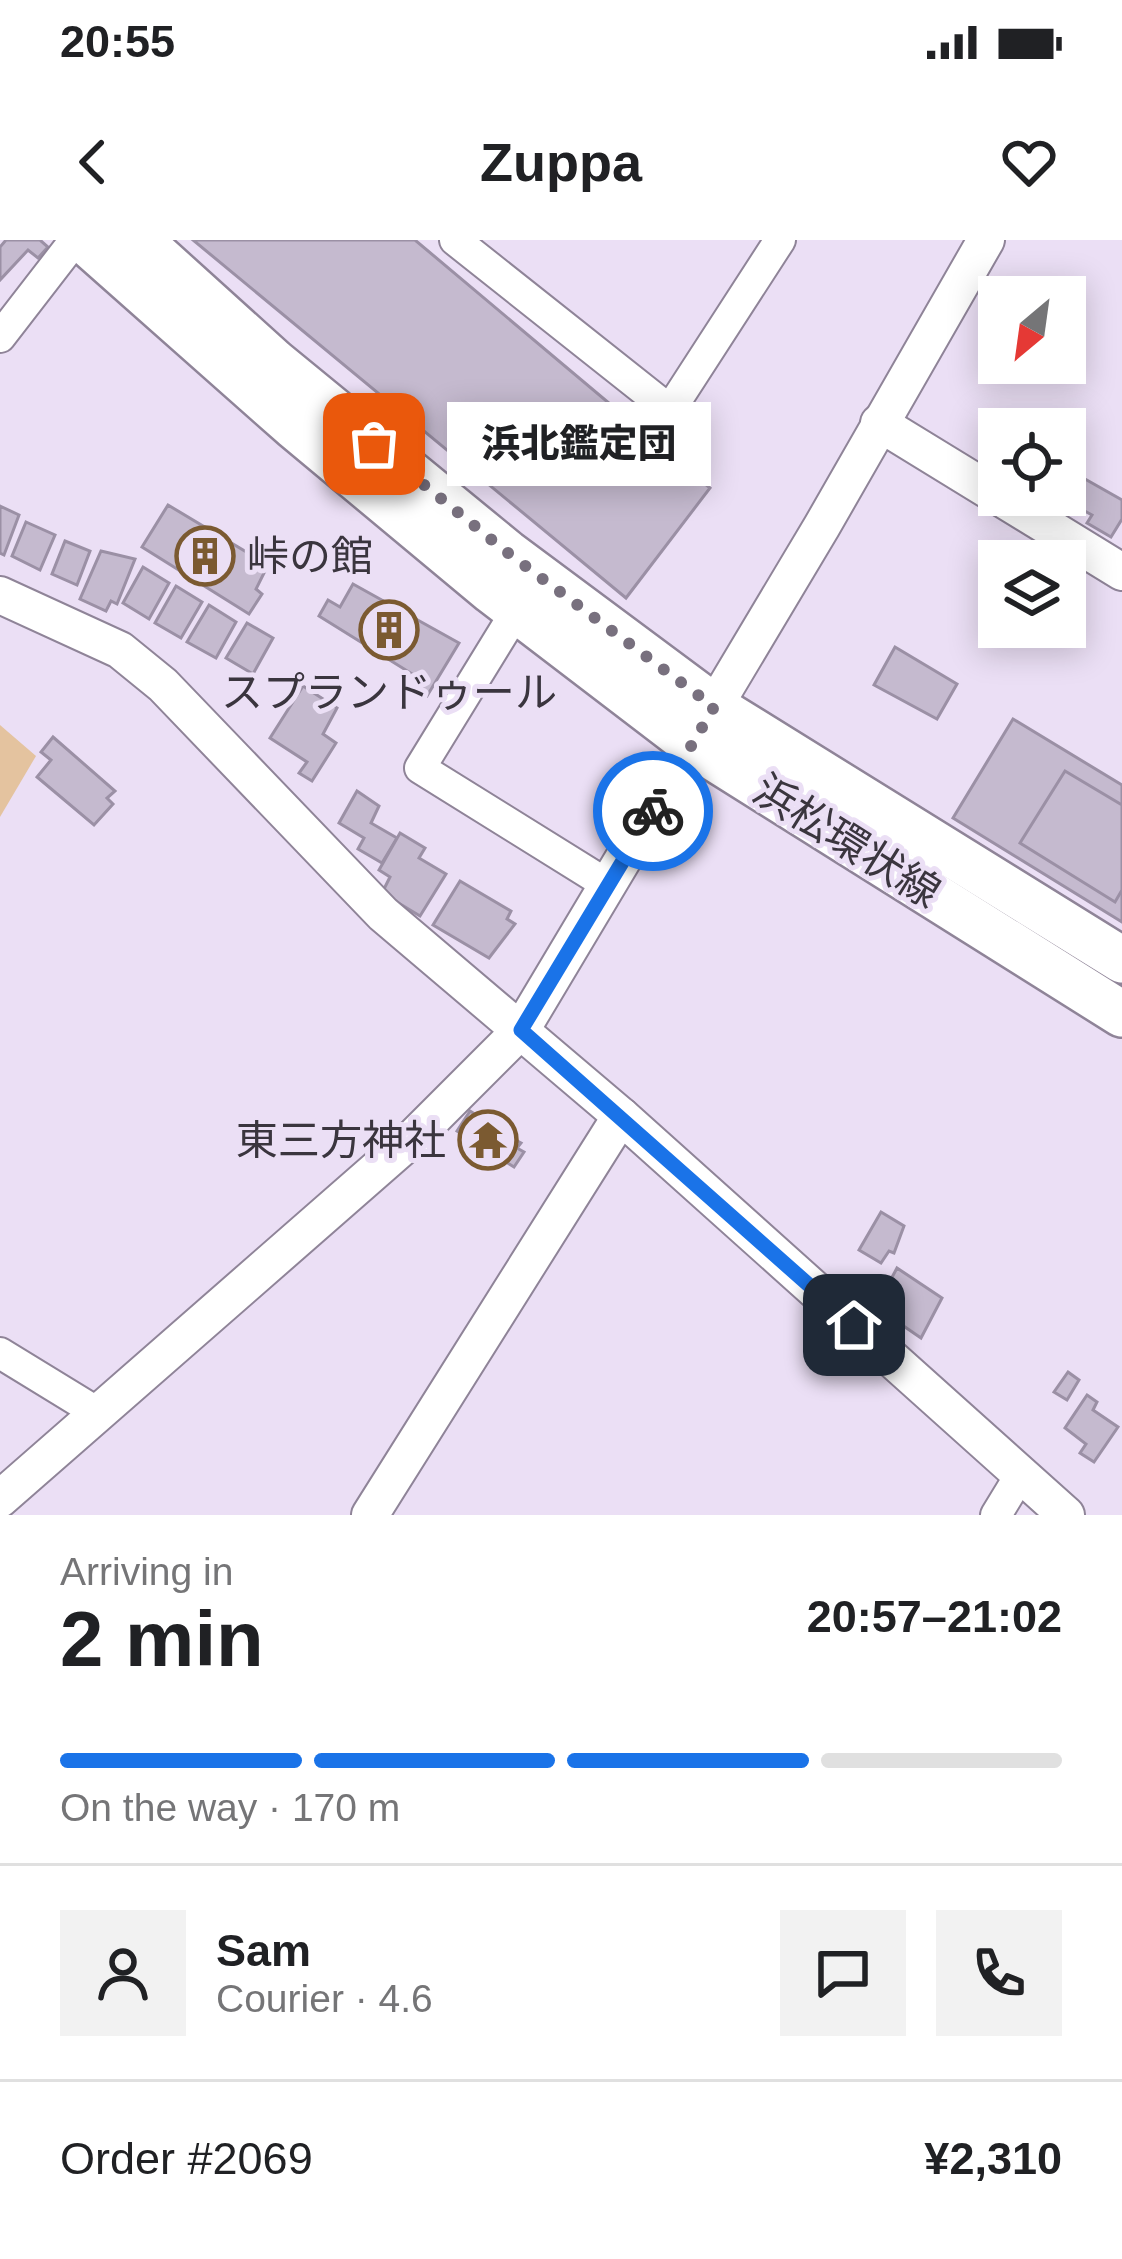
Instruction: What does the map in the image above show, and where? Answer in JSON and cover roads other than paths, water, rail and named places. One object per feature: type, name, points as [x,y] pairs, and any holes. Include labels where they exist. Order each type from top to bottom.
[{"type":"main road","name":"浜松環状線","points":[[80,240],[294,426],[517,610],[703,726],[1122,1014]]},
{"type":"main road","name":"浜松環状線","points":[[139,240],[274,362],[508,553],[703,726],[1122,960]]},
{"type":"street","points":[[0,337],[80,240]]},
{"type":"street","points":[[455,240],[676,415],[768,245]]},
{"type":"street","points":[[0,1499],[416,1135],[521,1030],[986,240]]},
{"type":"street","points":[[879,423],[1122,572]]},
{"type":"street","points":[[0,595],[121,650],[163,685],[383,914],[621,1116],[1066,1515]]},
{"type":"street","points":[[517,610],[420,768],[608,885]]},
{"type":"street","points":[[370,1515],[621,1116]]},
{"type":"street","points":[[0,1353],[98,1413]]},
{"type":"street","points":[[996,1515],[1021,1474]]},
{"type":"place","name":"浜北鑑定団","points":[[374,444]]},
{"type":"place","name":"峠の館","points":[[205,556]]},
{"type":"place","name":"スプランドゥール","points":[[389,630]]},
{"type":"place","name":"東三方神社","points":[[488,1140]]}]
